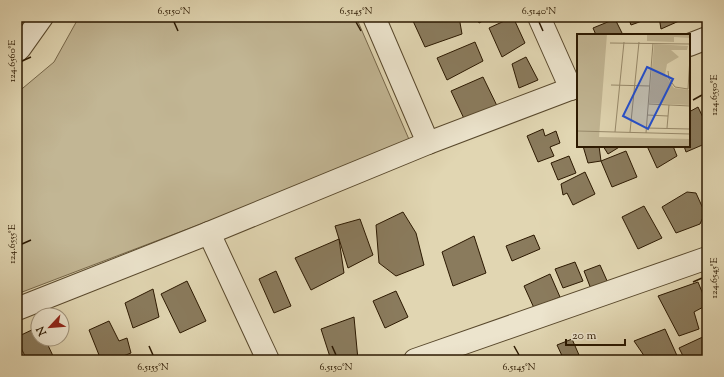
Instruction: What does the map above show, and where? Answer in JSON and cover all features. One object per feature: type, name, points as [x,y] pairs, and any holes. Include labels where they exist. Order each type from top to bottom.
[{"type":"street","points":[[17,51],[42,17]]},
{"type":"street","points":[[374,17],[428,143]]},
{"type":"street","points":[[17,309],[209,233],[428,143],[574,88],[539,17]]},
{"type":"street","points":[[690,45],[707,38]]},
{"type":"street","points":[[209,233],[268,360]]},
{"type":"street","points":[[415,360],[707,258]]},
{"type":"shaded area","points":[[79,17],[356,17],[411,144],[17,294],[17,93],[54,62]]},
{"type":"building","points":[[422,17],[459,17],[462,34],[425,47],[413,21]]},
{"type":"building","points":[[476,17],[490,17],[479,23]]},
{"type":"building","points":[[513,17],[525,43],[502,57],[489,28]]},
{"type":"building","points":[[628,17],[653,17],[631,25]]},
{"type":"building","points":[[659,17],[688,17],[661,29]]},
{"type":"building","points":[[615,19],[622,34],[596,34],[593,28]]},
{"type":"building","points":[[475,42],[483,61],[447,80],[437,58]]},
{"type":"building","points":[[526,57],[538,80],[519,88],[512,64]]},
{"type":"building","points":[[483,77],[500,112],[467,125],[451,91]]},
{"type":"building","points":[[698,107],[707,126],[707,143],[686,152],[684,147],[690,147],[690,111]]},
{"type":"building","points":[[543,129],[545,136],[556,131],[560,143],[550,147],[554,156],[538,162],[527,136]]},
{"type":"building","points":[[583,147],[599,147],[601,161],[588,163]]},
{"type":"building","points":[[604,147],[619,147],[608,154]]},
{"type":"building","points":[[647,147],[673,147],[677,156],[657,168]]},
{"type":"building","points":[[626,151],[637,177],[612,187],[601,161]]},
{"type":"building","points":[[569,156],[576,173],[558,180],[551,163]]},
{"type":"building","points":[[585,172],[595,194],[573,205],[567,193],[563,195],[561,184]]},
{"type":"building","points":[[687,192],[696,193],[705,213],[700,224],[676,233],[662,207]]},
{"type":"building","points":[[644,206],[662,238],[638,249],[622,217]]},
{"type":"building","points":[[403,212],[416,233],[424,265],[396,276],[379,263],[376,225]]},
{"type":"building","points":[[360,219],[373,255],[348,268],[335,226]]},
{"type":"building","points":[[534,235],[540,249],[512,261],[506,246]]},
{"type":"building","points":[[474,236],[486,273],[453,286],[442,252]]},
{"type":"building","points":[[339,239],[344,273],[311,290],[295,258]]},
{"type":"building","points":[[575,262],[583,281],[563,288],[555,269]]},
{"type":"building","points":[[600,265],[608,283],[591,289],[584,271]]},
{"type":"building","points":[[276,271],[291,306],[274,313],[259,279]]},
{"type":"building","points":[[550,274],[560,297],[534,308],[524,286]]},
{"type":"building","points":[[187,281],[206,321],[180,333],[161,294]]},
{"type":"building","points":[[698,282],[707,304],[694,312],[699,329],[679,336],[658,296]]},
{"type":"building","points":[[153,289],[159,317],[133,328],[125,303]]},
{"type":"building","points":[[396,291],[408,317],[385,328],[373,301]]},
{"type":"building","points":[[354,317],[358,360],[331,360],[321,329]]},
{"type":"building","points":[[109,321],[119,341],[127,338],[131,353],[113,360],[101,360],[89,330]]},
{"type":"building","points":[[665,329],[679,360],[647,360],[634,341]]},
{"type":"building","points":[[30,331],[30,347],[49,347],[54,358],[51,360],[27,360],[17,337]]},
{"type":"building","points":[[707,335],[707,360],[685,360],[679,348]]},
{"type":"building","points":[[572,339],[579,355],[564,360],[557,345]]},
{"type":"building","points":[[507,357],[508,360],[498,360]]}]
